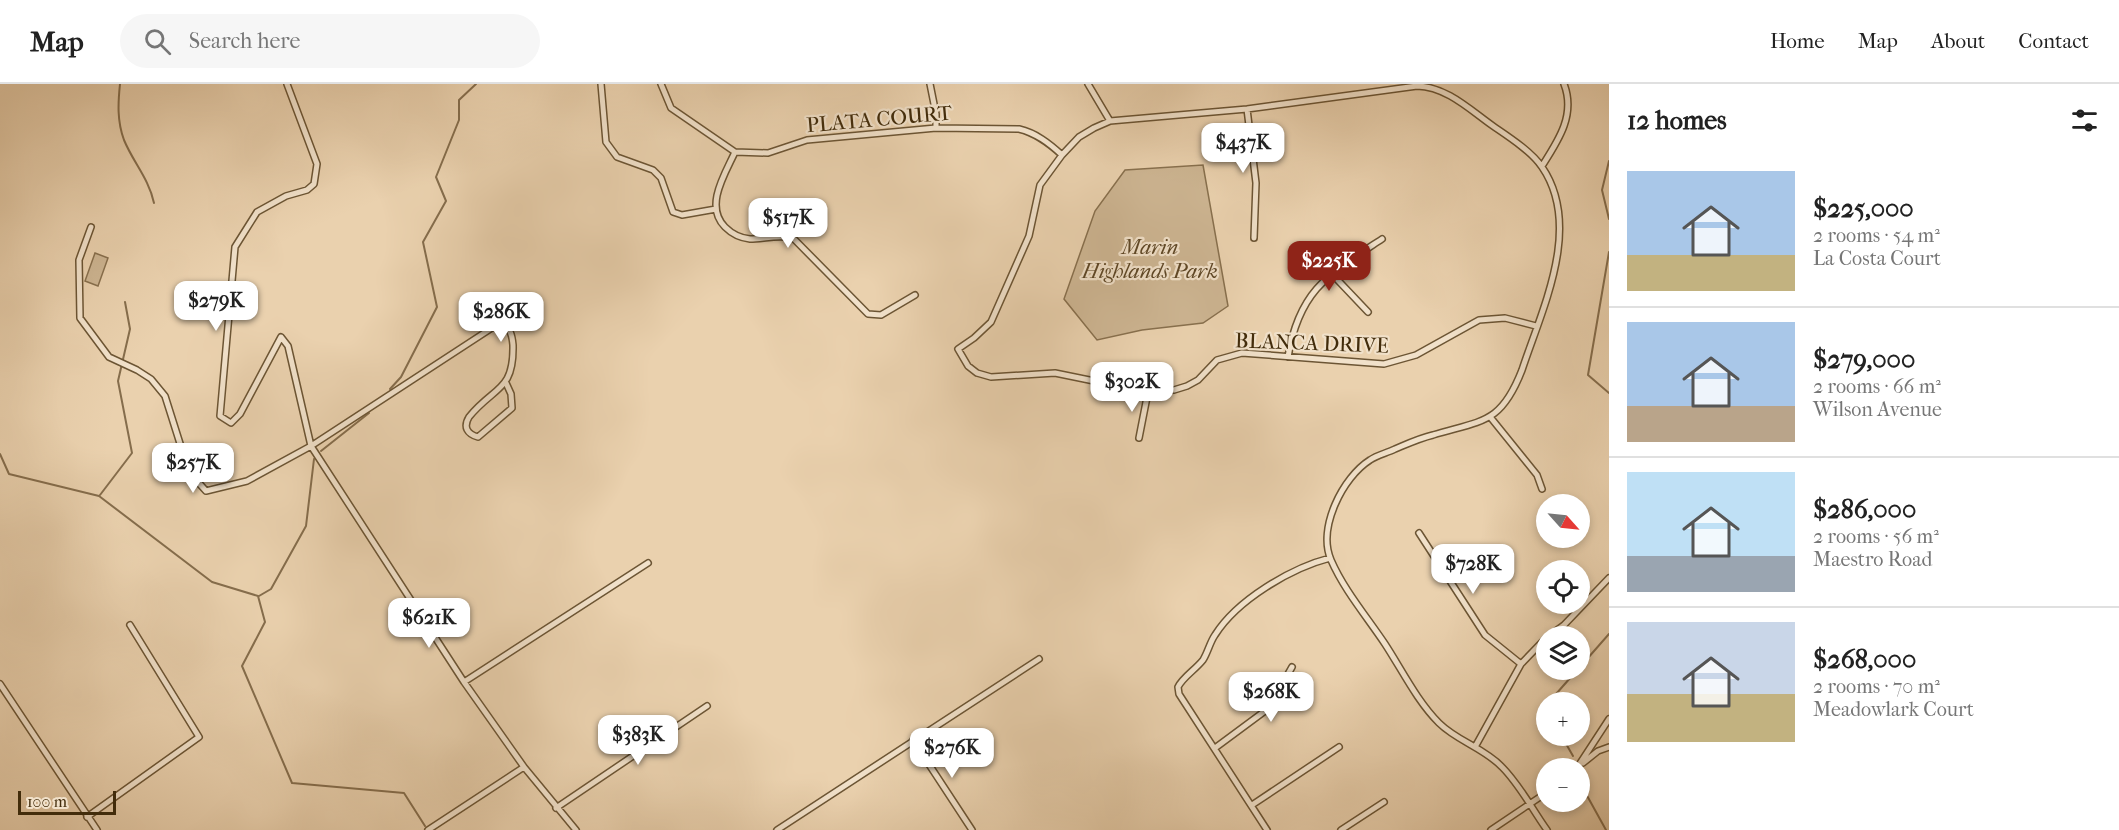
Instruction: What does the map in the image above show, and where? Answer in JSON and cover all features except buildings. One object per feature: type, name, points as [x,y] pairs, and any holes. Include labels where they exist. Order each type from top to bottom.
[{"type":"street","points":[[287,84],[317,164],[317,174],[314,184],[307,190],[286,196],[257,212],[235,247],[220,416],[231,423],[240,414],[280,337],[288,346],[311,446],[464,682],[524,767],[576,830]]},
{"type":"street","points":[[602,84],[606,142],[617,157],[653,170],[661,178],[673,212],[682,215],[716,209]]},
{"type":"street","points":[[661,84],[671,108],[735,152],[717,195],[716,209],[720,223],[740,237],[793,238],[868,314],[881,315],[915,295]]},
{"type":"street","points":[[930,84],[936,114],[936,128]]},
{"type":"street","points":[[1088,84],[1110,121]]},
{"type":"street","points":[[1542,166],[1557,143],[1566,122],[1569,97],[1564,84]]},
{"type":"street","points":[[1062,155],[1079,137],[1110,121],[1247,109],[1417,86],[1429,87],[1456,99],[1516,143],[1542,166],[1555,197],[1561,232],[1558,257],[1513,392],[1491,418],[1468,427],[1430,435],[1370,459],[1348,481],[1335,504],[1328,540],[1330,558],[1351,594],[1439,723],[1500,764],[1546,830]]},
{"type":"street","points":[[1247,109],[1256,183],[1254,238]]},
{"type":"street","name":"PLATA COURT","points":[[735,152],[768,153],[807,140],[936,128],[1018,129],[1030,132],[1062,155]]},
{"type":"street","name":"BLANCA DRIVE","points":[[1062,155],[1040,185],[1029,236],[991,322],[958,349],[968,366],[977,373],[992,377],[1055,373],[1148,392],[1174,390],[1198,380],[1217,360],[1242,353],[1384,364],[1416,355],[1479,320],[1505,318],[1536,326]]},
{"type":"street","points":[[91,227],[79,261],[80,318],[114,361],[151,379],[165,396],[189,472],[206,491],[247,482],[311,446],[501,322],[510,330],[513,338],[513,362],[506,383],[469,417],[465,424],[466,430],[472,435],[478,436],[512,408],[511,394],[506,383]]},
{"type":"street","points":[[1288,357],[1299,315],[1311,296],[1331,273],[1382,239]]},
{"type":"street","points":[[1331,273],[1368,312]]},
{"type":"street","points":[[1139,438],[1148,392]]},
{"type":"street","points":[[1491,418],[1537,475],[1542,489]]},
{"type":"street","points":[[1419,533],[1485,635],[1521,664]]},
{"type":"street","points":[[1268,830],[1179,694],[1178,687],[1180,682],[1193,673],[1205,657],[1214,635],[1233,613],[1264,590],[1306,564],[1330,558]]},
{"type":"street","points":[[464,682],[648,563]]},
{"type":"street","points":[[1563,626],[1609,578]]},
{"type":"street","points":[[87,817],[199,737],[130,626]]},
{"type":"street","points":[[1475,747],[1521,664],[1536,649]]},
{"type":"street","points":[[777,830],[1039,659]]},
{"type":"street","points":[[1215,748],[1269,708],[1292,667]]},
{"type":"street","points":[[0,684],[97,830]]},
{"type":"street","points":[[556,808],[707,706]]},
{"type":"street","points":[[1584,758],[1609,719]]},
{"type":"street","points":[[913,740],[972,830]]},
{"type":"street","points":[[1252,805],[1339,747]]},
{"type":"street","points":[[1590,758],[1598,751],[1609,747]]},
{"type":"street","points":[[428,830],[524,767]]},
{"type":"street","points":[[1491,830],[1536,800]]},
{"type":"street","points":[[1341,830],[1384,802]]},
{"type":"green space","name":"Marin Highlands Park","points":[[1203,165],[1228,306],[1203,323],[1142,330],[1097,340],[1064,299],[1095,211],[1125,170]]},
{"type":"green space","points":[[95,253],[108,258],[98,286],[85,281]]},
{"type":"waterway","points":[[120,84],[120,126],[124,140],[152,194],[154,203]]},
{"type":"waterway","points":[[390,389],[401,377],[437,307],[423,242],[446,201],[436,177],[459,120],[459,100],[476,84]]},
{"type":"waterway","points":[[1609,161],[1602,190],[1609,219]]},
{"type":"waterway","points":[[1609,252],[1588,375],[1609,393]]},
{"type":"waterway","points":[[100,495],[132,453],[118,381],[130,329],[125,302]]},
{"type":"waterway","points":[[321,451],[369,413]]},
{"type":"waterway","points":[[0,454],[9,474],[99,496],[212,582],[258,596],[265,622],[242,666],[292,783],[404,793],[425,826]]},
{"type":"waterway","points":[[259,596],[271,589],[306,526],[314,459]]},
{"type":"waterway","points":[[1590,656],[1609,634]]},
{"type":"waterway","points":[[1558,692],[1568,680]]},
{"type":"waterway","points":[[1567,746],[1573,756]]},
{"type":"waterway","points":[[1590,801],[1606,830]]}]
